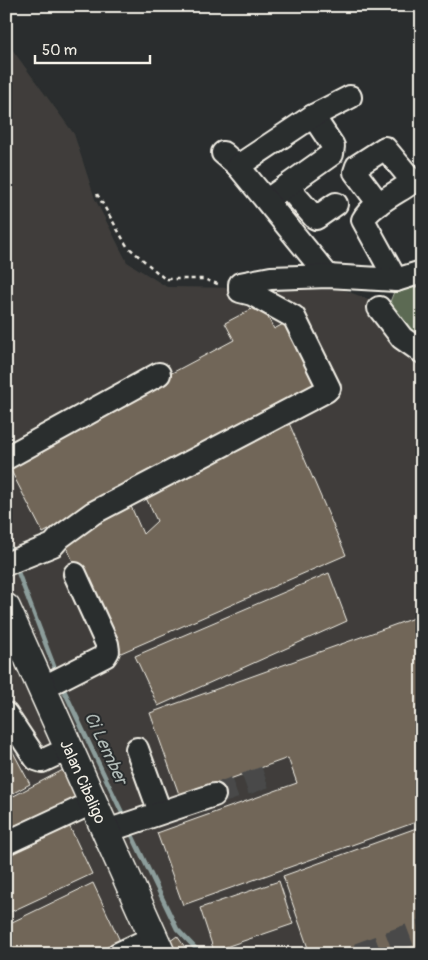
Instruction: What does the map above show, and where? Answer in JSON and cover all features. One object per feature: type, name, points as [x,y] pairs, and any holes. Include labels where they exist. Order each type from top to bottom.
[{"type":"main road","name":"Jalan Cibaligo","points":[[6,608],[48,684],[70,748],[94,802],[121,826],[156,949]]},
{"type":"street","points":[[328,276],[267,200],[231,159],[350,97]]},
{"type":"street","points":[[267,200],[332,154],[332,146],[313,116]]},
{"type":"street","points":[[287,186],[314,218],[336,204]]},
{"type":"street","points":[[379,204],[363,220],[396,280]]},
{"type":"street","points":[[13,562],[53,545],[60,537],[93,513],[329,388],[294,317],[260,298],[240,290],[240,284],[271,278],[328,276],[370,280],[396,280],[422,272]]},
{"type":"street","points":[[379,308],[402,338],[422,352]]},
{"type":"street","points":[[6,458],[159,374]]},
{"type":"street","points":[[48,684],[104,656],[108,651],[107,644],[75,574]]},
{"type":"street","points":[[6,714],[36,759],[42,761],[70,748]]},
{"type":"street","points":[[137,749],[160,812]]},
{"type":"street","points":[[121,826],[214,795]]},
{"type":"street","points":[[6,843],[94,802]]},
{"type":"street","points":[[118,954],[156,949]]},
{"type":"path","points":[[97,194],[127,246],[165,278],[202,279],[222,286],[240,284]]},
{"type":"shaded area","points":[[6,41],[74,134],[95,199],[127,262],[167,287],[247,288],[321,281],[388,307],[422,348],[422,954],[6,954]]},
{"type":"green space","points":[[422,277],[422,348],[388,307],[397,284]]},
{"type":"building","points":[[261,304],[274,329],[291,320],[325,384],[43,533],[6,461],[234,340],[225,323]]},
{"type":"building","points":[[286,416],[346,555],[114,656],[64,541],[130,504],[143,534],[157,521],[146,498]]},
{"type":"building","points":[[329,573],[347,621],[158,706],[135,656]]},
{"type":"building","points":[[422,615],[422,820],[183,905],[157,833],[297,783],[288,758],[180,797],[150,713]]},
{"type":"building","points":[[6,739],[30,784],[6,797]]},
{"type":"building","points":[[63,770],[79,805],[6,838],[6,800]]},
{"type":"building","points":[[68,823],[92,874],[6,914],[6,852]]},
{"type":"building","points":[[422,826],[422,954],[310,954],[283,876]]},
{"type":"building","points":[[279,881],[293,924],[214,951],[200,908]]},
{"type":"building","points":[[93,883],[120,941],[94,954],[6,954],[6,925]]},
{"type":"building","points":[[177,936],[190,954],[173,954],[166,944]]},
{"type":"waterway","name":"Ci Lember","points":[[6,542],[12,555]]},
{"type":"waterway","name":"Ci Lember","points":[[16,567],[57,674]]},
{"type":"waterway","name":"Ci Lember","points":[[62,686],[125,819]]},
{"type":"waterway","name":"Ci Lember","points":[[130,831],[177,929],[201,954]]},
{"type":"tunnel","points":[[214,795],[265,777]]},
{"type":"tunnel","points":[[358,954],[422,930]]}]
